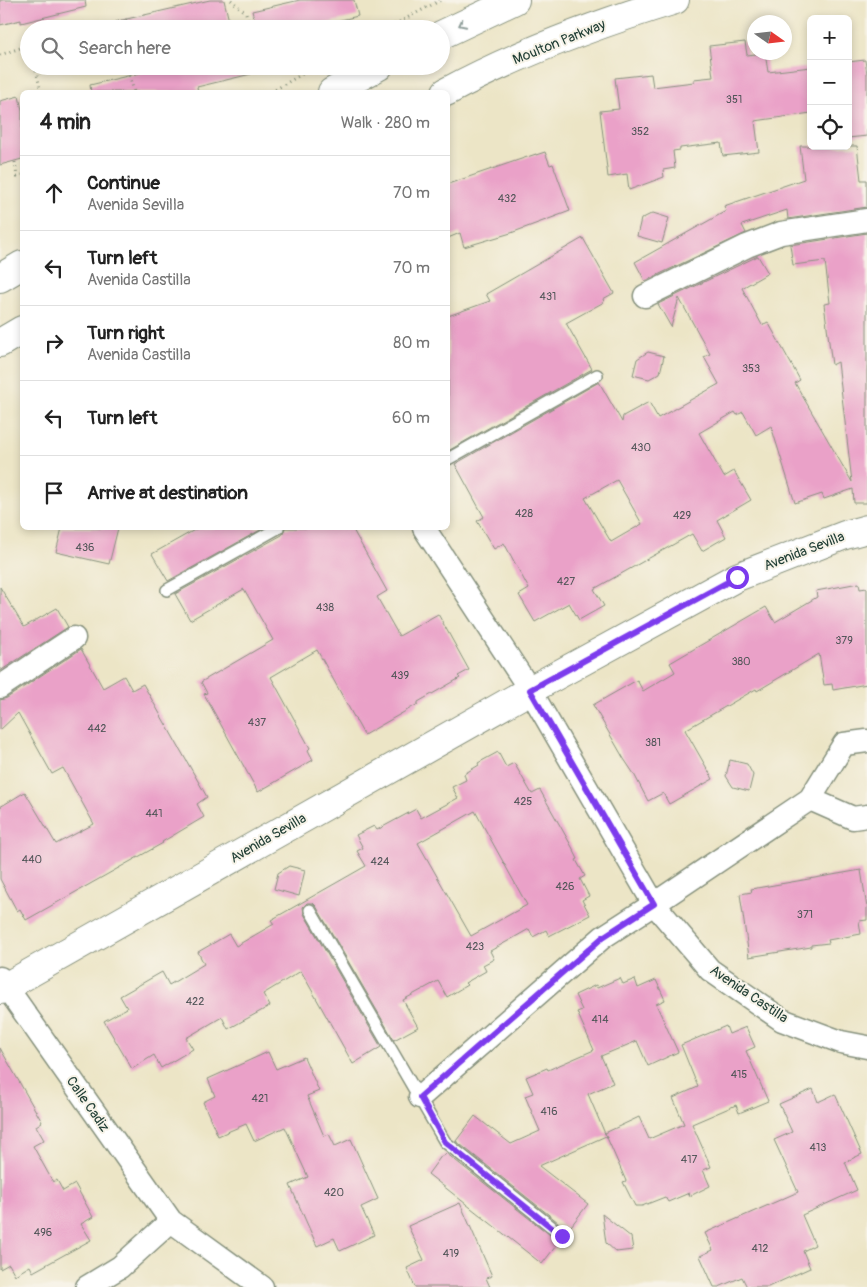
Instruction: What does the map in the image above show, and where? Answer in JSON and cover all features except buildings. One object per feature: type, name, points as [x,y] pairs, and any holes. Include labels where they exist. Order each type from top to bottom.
[{"type":"street","points":[[450,30],[515,0]]},
{"type":"street","name":"Moulton Parkway","points":[[450,90],[534,51],[674,0]]},
{"type":"street","points":[[336,90],[363,75]]},
{"type":"street","points":[[645,296],[747,246],[781,233],[867,220]]},
{"type":"street","points":[[0,278],[20,266]]},
{"type":"street","points":[[0,343],[20,331]]},
{"type":"street","name":"Avenida Sevilla","points":[[2,985],[530,690],[737,577],[845,535],[867,529]]},
{"type":"street","points":[[425,530],[530,690]]},
{"type":"street","points":[[0,687],[74,638]]},
{"type":"street","name":"Avenida Castilla","points":[[530,690],[654,904],[710,970],[782,1020],[841,1042],[867,1046]]},
{"type":"street","points":[[420,1097],[603,937],[810,799],[844,744],[867,741]]},
{"type":"street","points":[[810,799],[853,818],[867,816]]},
{"type":"street","name":"Calle Cadiz","points":[[2,985],[171,1221],[262,1287]]},
{"type":"street","points":[[87,1287],[120,1267],[171,1221]]},
{"type":"lane","points":[[450,458],[597,375]]},
{"type":"lane","points":[[167,590],[274,530]]},
{"type":"lane","points":[[310,910],[445,1142],[562,1236]]},
{"type":"path","points":[[231,0],[246,13],[247,20]]},
{"type":"path","points":[[403,20],[441,0]]},
{"type":"path","points":[[0,55],[20,48]]},
{"type":"path","points":[[37,75],[40,90]]},
{"type":"path","points":[[129,75],[133,90]]},
{"type":"path","points":[[274,90],[300,75]]},
{"type":"path","points":[[14,162],[17,177],[20,176]]},
{"type":"route","points":[[562,1236],[445,1142],[420,1097],[603,937],[654,904],[530,690],[737,577]]}]
